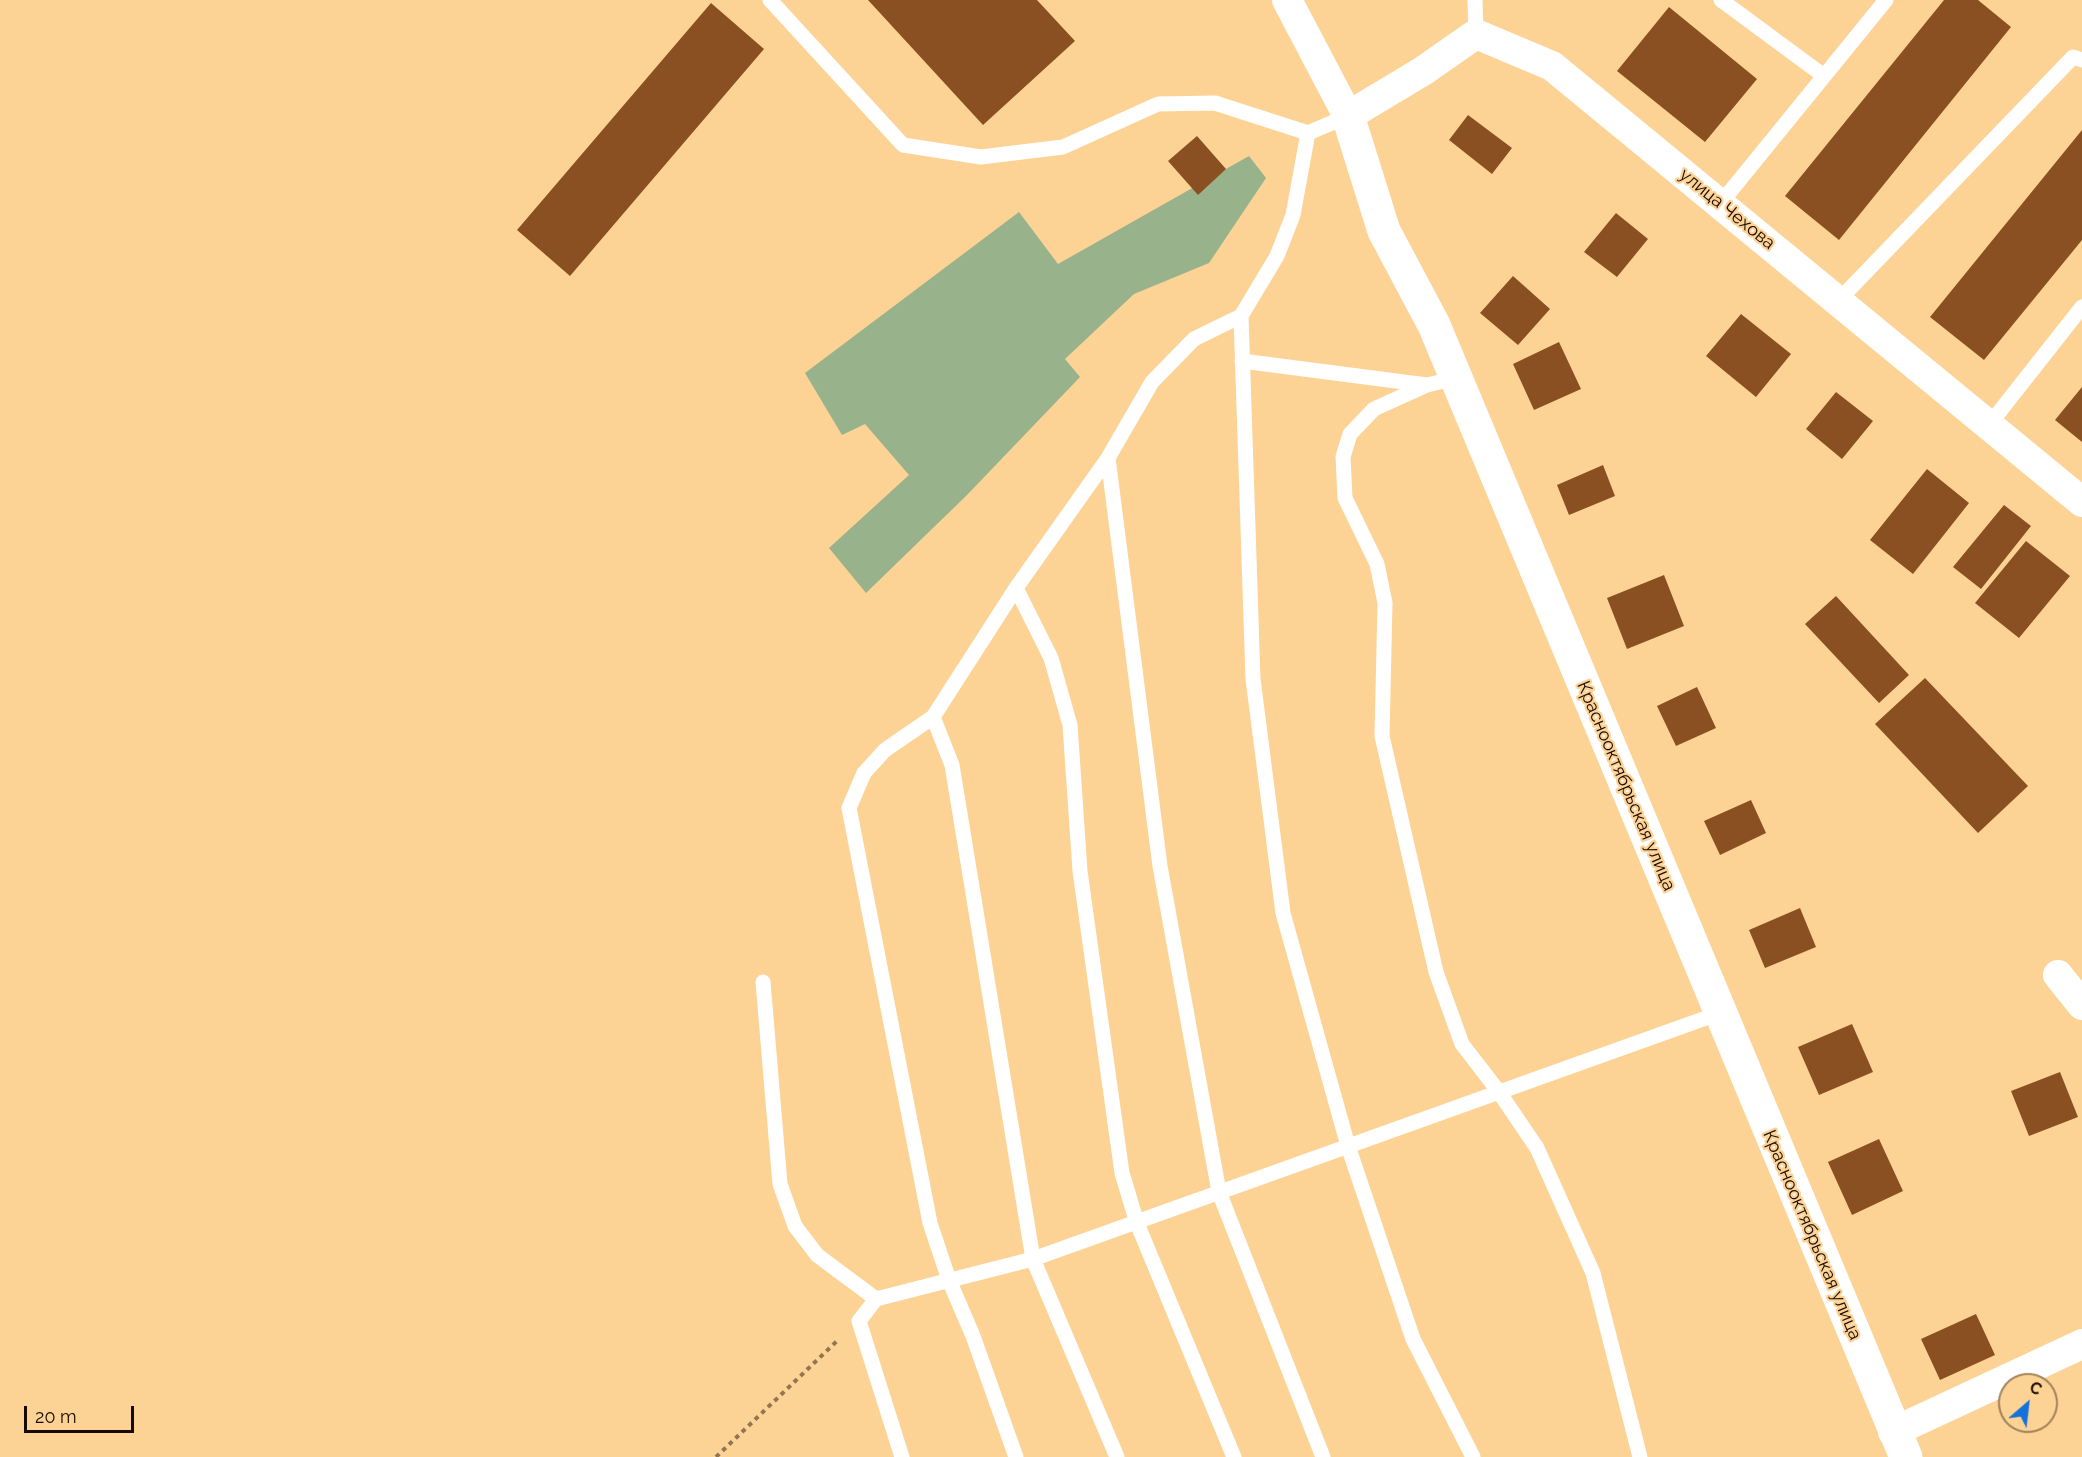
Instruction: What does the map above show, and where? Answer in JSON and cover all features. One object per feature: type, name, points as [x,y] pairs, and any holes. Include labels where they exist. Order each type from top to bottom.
[{"type":"street","points":[[1287,0],[1348,116],[1423,71],[1476,34]]},
{"type":"street","name":"улица Чехова","points":[[1476,34],[1552,66],[2082,502]]},
{"type":"street","name":"Краснооктябрьская улица","points":[[1348,116],[1384,231],[1434,325],[1442,382],[1720,1013],[1900,1444]]},
{"type":"street","points":[[2058,975],[2082,1005]]},
{"type":"street","points":[[1900,1444],[2082,1344]]},
{"type":"lane","points":[[770,0],[903,145],[981,157],[1063,147],[1158,104],[1215,103],[1308,133],[1348,116]]},
{"type":"lane","points":[[1475,0],[1476,34]]},
{"type":"lane","points":[[1721,0],[1824,76]]},
{"type":"lane","points":[[1720,204],[1886,0]]},
{"type":"lane","points":[[1838,301],[2073,57],[2082,60]]},
{"type":"lane","points":[[1308,133],[1293,215],[1277,255],[1241,316],[1253,680],[1283,913],[1348,1146],[1413,1339],[1473,1457]]},
{"type":"lane","points":[[1989,425],[2081,310]]},
{"type":"lane","points":[[1016,1457],[973,1336],[949,1280],[930,1223],[849,808],[864,773],[885,750],[933,717],[1016,588],[1108,458],[1152,382],[1194,339],[1241,316]]},
{"type":"lane","points":[[1242,361],[1442,382]]},
{"type":"lane","points":[[1442,382],[1374,409],[1350,434],[1342,457],[1346,498],[1377,564],[1385,603],[1382,736],[1436,972],[1462,1044],[1538,1148],[1593,1273],[1640,1457]]},
{"type":"lane","points":[[1108,458],[1160,866],[1219,1192],[1323,1457]]},
{"type":"lane","points":[[1016,588],[1051,658],[1070,724],[1080,871],[1122,1173],[1137,1222],[1234,1457]]},
{"type":"lane","points":[[933,717],[952,765],[1033,1259],[1117,1457]]},
{"type":"lane","points":[[763,982],[780,1184],[795,1226],[817,1255],[876,1299]]},
{"type":"lane","points":[[902,1457],[858,1321],[876,1299],[1033,1259],[1720,1013]]},
{"type":"path","points":[[716,1457],[858,1321]]},
{"type":"green space","points":[[1249,156],[1266,178],[1209,263],[1134,294],[1065,359],[1080,377],[967,495],[866,593],[829,548],[909,475],[865,424],[842,435],[805,373],[1019,212],[1058,264]]},
{"type":"building","points":[[868,0],[1037,0],[1075,41],[983,125]]},
{"type":"building","points":[[1944,0],[1978,0],[2011,27],[1839,240],[1785,196]]},
{"type":"building","points":[[711,3],[764,49],[570,276],[517,230]]},
{"type":"building","points":[[1669,7],[1757,79],[1705,142],[1617,71]]},
{"type":"building","points":[[1468,115],[1512,148],[1492,174],[1449,140]]},
{"type":"building","points":[[2082,130],[2082,240],[1984,360],[1930,317]]},
{"type":"building","points":[[1197,136],[1226,169],[1198,195],[1168,161]]},
{"type":"building","points":[[1616,213],[1648,239],[1617,277],[1584,252]]},
{"type":"building","points":[[1513,276],[1550,309],[1518,345],[1480,313]]},
{"type":"building","points":[[1741,314],[1791,354],[1756,397],[1706,356]]},
{"type":"building","points":[[1559,342],[1581,389],[1534,410],[1513,364]]},
{"type":"building","points":[[2082,387],[2082,442],[2055,420]]},
{"type":"building","points":[[1836,392],[1873,421],[1842,459],[1806,429]]},
{"type":"building","points":[[1603,465],[1615,496],[1569,515],[1557,485]]},
{"type":"building","points":[[1927,469],[1969,503],[1913,574],[1870,540]]},
{"type":"building","points":[[2004,505],[2031,526],[1981,589],[1953,567]]},
{"type":"building","points":[[2026,541],[2070,576],[2019,638],[1975,603]]},
{"type":"building","points":[[1664,575],[1684,626],[1627,649],[1607,598]]},
{"type":"building","points":[[1836,596],[1909,675],[1879,703],[1805,624]]},
{"type":"building","points":[[1925,678],[2028,786],[1978,833],[1875,724]]},
{"type":"building","points":[[1697,687],[1716,728],[1676,746],[1657,706]]},
{"type":"building","points":[[1751,800],[1766,833],[1720,855],[1704,821]]},
{"type":"building","points":[[1800,908],[1816,947],[1765,968],[1749,930]]},
{"type":"building","points":[[1852,1024],[1873,1072],[1819,1095],[1798,1047]]},
{"type":"building","points":[[2060,1072],[2078,1117],[2029,1136],[2011,1091]]},
{"type":"building","points":[[1879,1139],[1903,1191],[1852,1215],[1828,1162]]},
{"type":"building","points":[[1976,1314],[1995,1355],[1940,1380],[1921,1339]]}]
